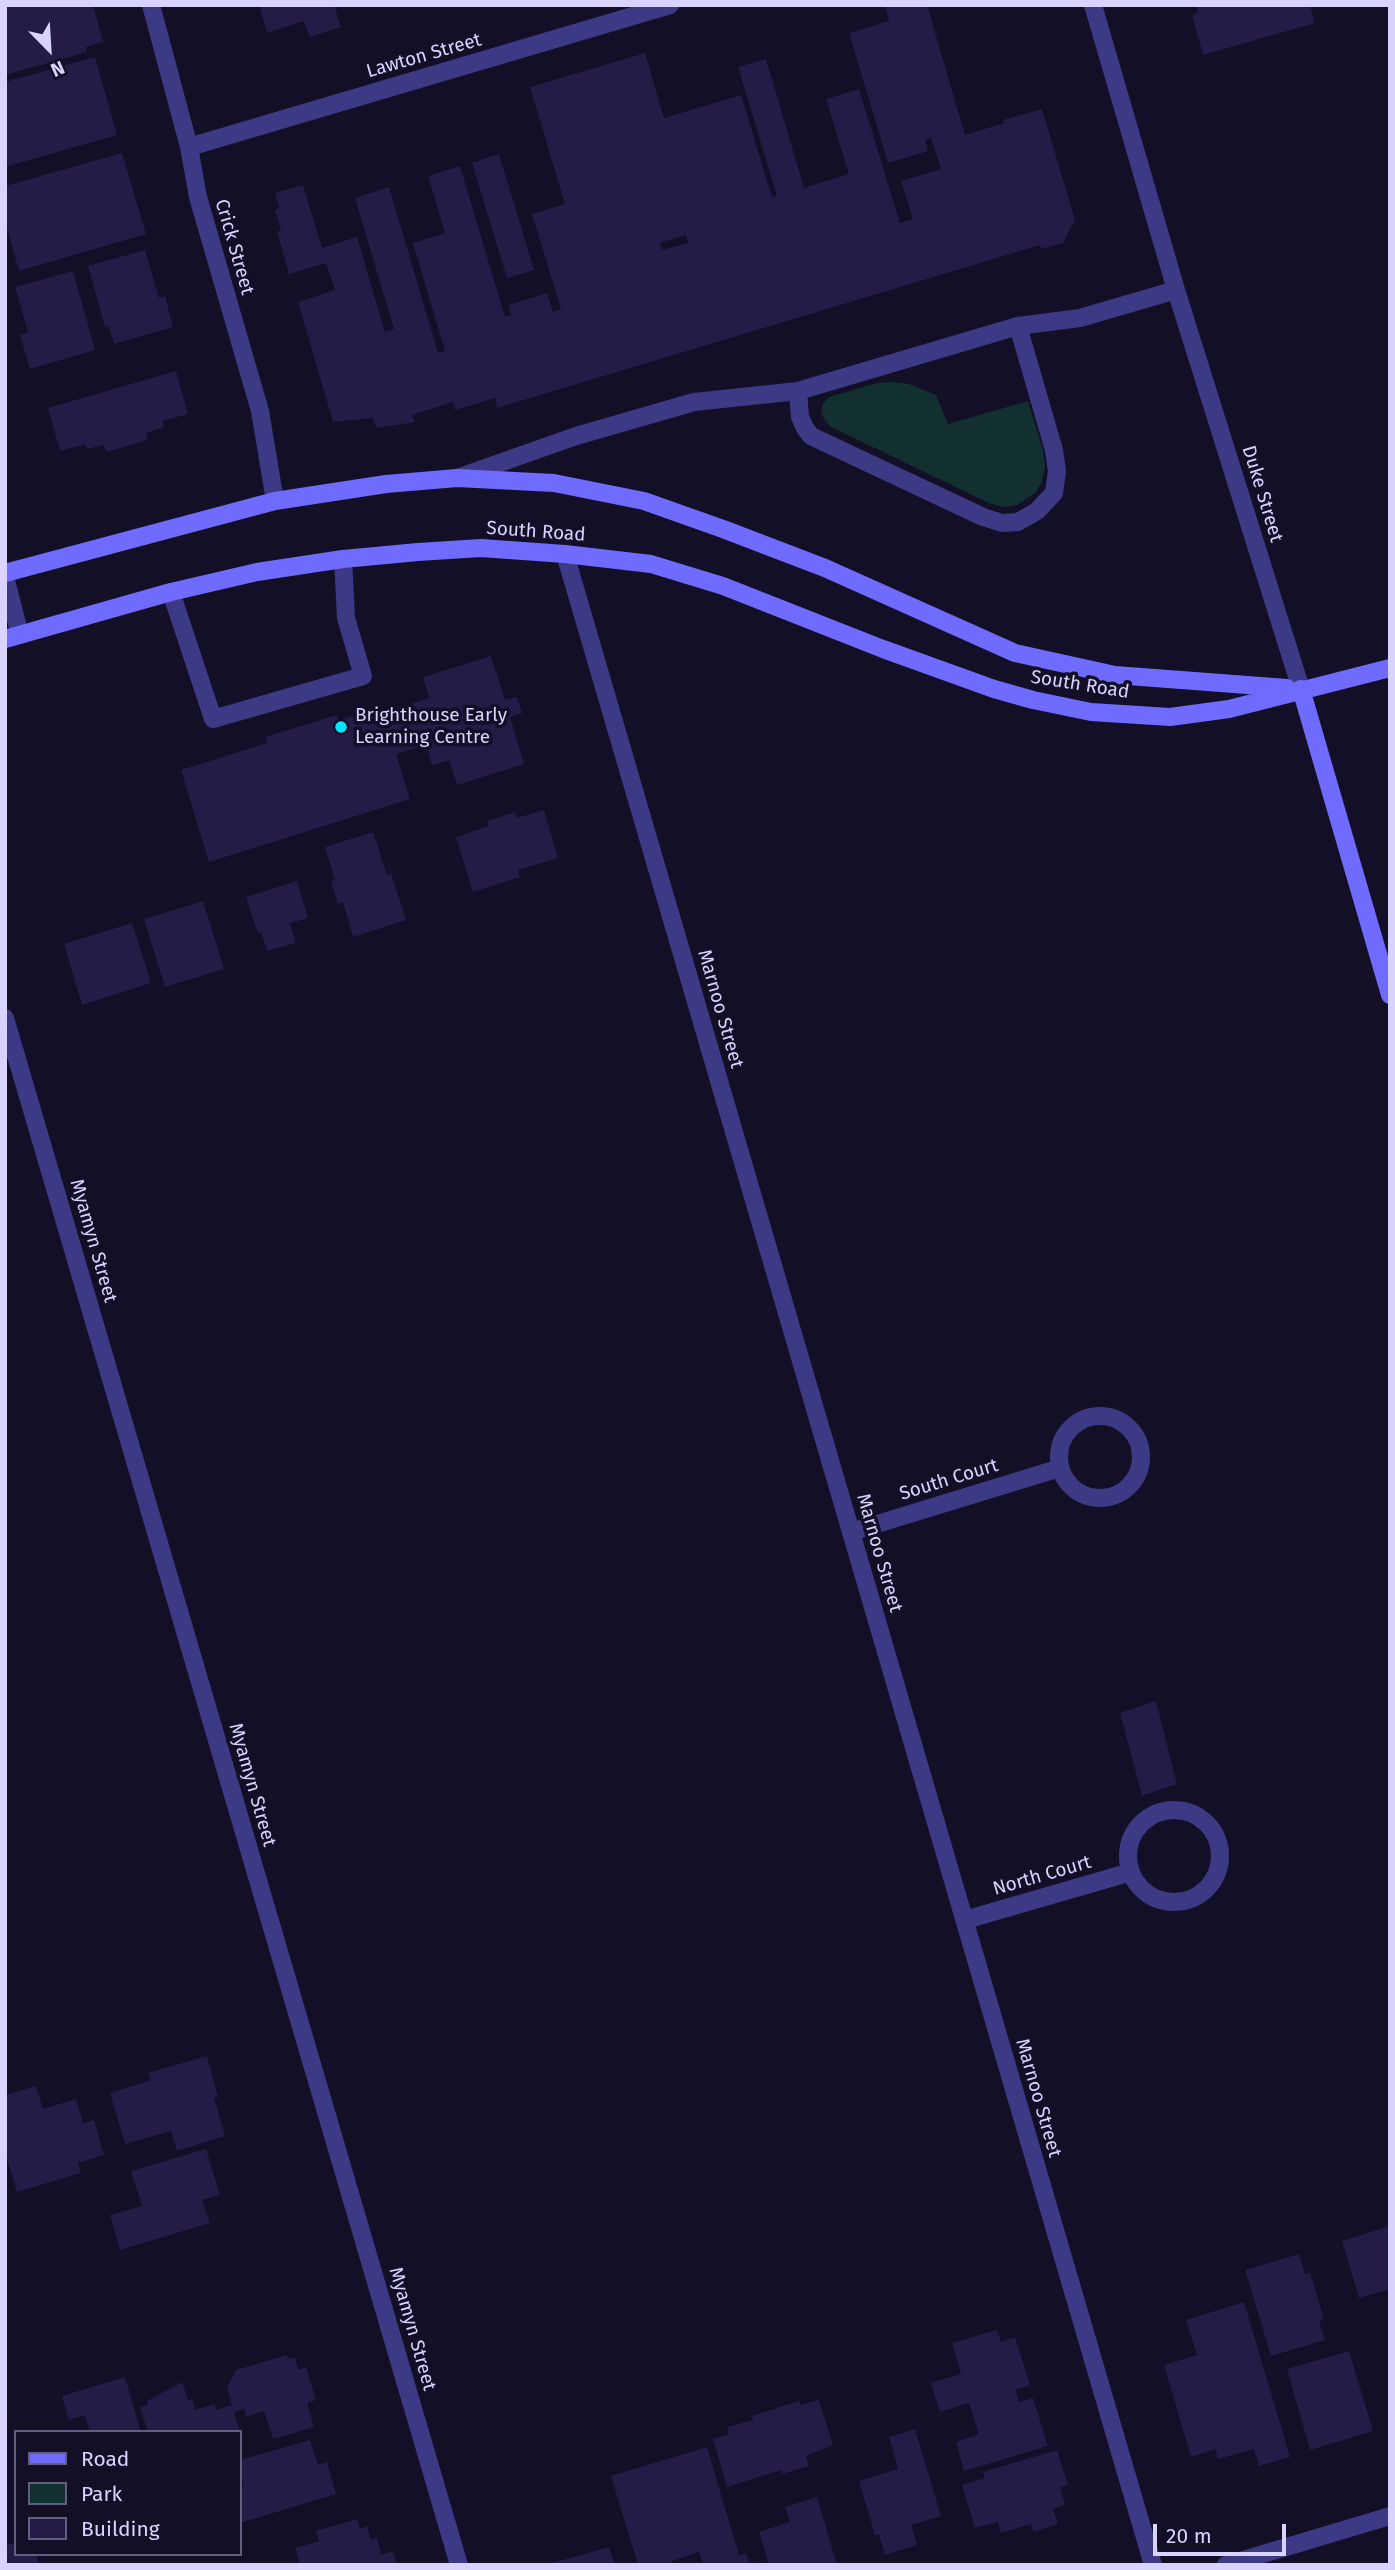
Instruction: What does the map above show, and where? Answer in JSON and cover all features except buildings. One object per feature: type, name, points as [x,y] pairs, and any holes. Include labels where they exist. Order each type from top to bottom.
[{"type":"street","name":"Crick Street","points":[[151,5],[189,147],[198,197],[260,411],[275,501]]},
{"type":"street","name":"Lawton Street","points":[[189,147],[670,5]]},
{"type":"street","name":"Duke Street","points":[[1093,5],[1177,289],[1301,689],[1390,995]]},
{"type":"street","name":"South Road","points":[[457,478],[576,436],[694,402],[798,391],[1018,326],[1080,318],[1177,289]]},
{"type":"street","points":[[798,391],[800,417],[811,436],[983,517],[1002,523],[1018,522],[1037,511],[1054,493],[1057,471],[1054,450],[1018,326]]},
{"type":"street","name":"South Road","points":[[5,575],[275,501],[386,484],[457,478],[554,483],[644,502],[825,568],[1015,653],[1115,674],[1301,689]]},
{"type":"street","name":"South Road","points":[[13,637],[171,592],[257,572],[343,559],[481,548],[652,564],[723,586],[994,689],[1033,701],[1091,712],[1170,717],[1229,709],[1301,689]]},
{"type":"street","name":"Marnoo Street","points":[[565,554],[1153,2565]]},
{"type":"street","points":[[171,592],[213,719],[363,676],[346,618],[343,559]]},
{"type":"street","points":[[5,575],[13,637]]},
{"type":"street","points":[[1301,689],[1390,668]]},
{"type":"street","name":"Myamyn Street","points":[[5,1018],[459,2565]]},
{"type":"street","points":[[1110,1416],[1123,1422],[1140,1444],[1139,1470],[1133,1482],[1111,1497],[1085,1496],[1065,1480],[1060,1468],[1058,1453],[1062,1440],[1070,1428],[1082,1419],[1110,1416]]},
{"type":"street","name":"South Court","points":[[851,1532],[1060,1468]]},
{"type":"street","points":[[1187,1811],[1200,1818],[1217,1840],[1220,1856],[1217,1871],[1209,1885],[1197,1895],[1182,1901],[1166,1901],[1151,1896],[1139,1885],[1131,1872],[1128,1858],[1130,1843],[1136,1830],[1158,1812],[1187,1811]]},
{"type":"street","name":"North Court","points":[[965,1920],[1131,1872]]},
{"type":"street","points":[[1226,2565],[1390,2516]]},
{"type":"green space","points":[[877,383],[909,384],[936,395],[948,424],[1028,401],[1043,450],[1045,466],[1042,482],[1035,493],[1017,505],[1005,507],[991,504],[831,427],[824,419],[821,412],[829,397]]},
{"type":"place","name":"Brighthouse Early Learning Centre","points":[[341,727]]}]
